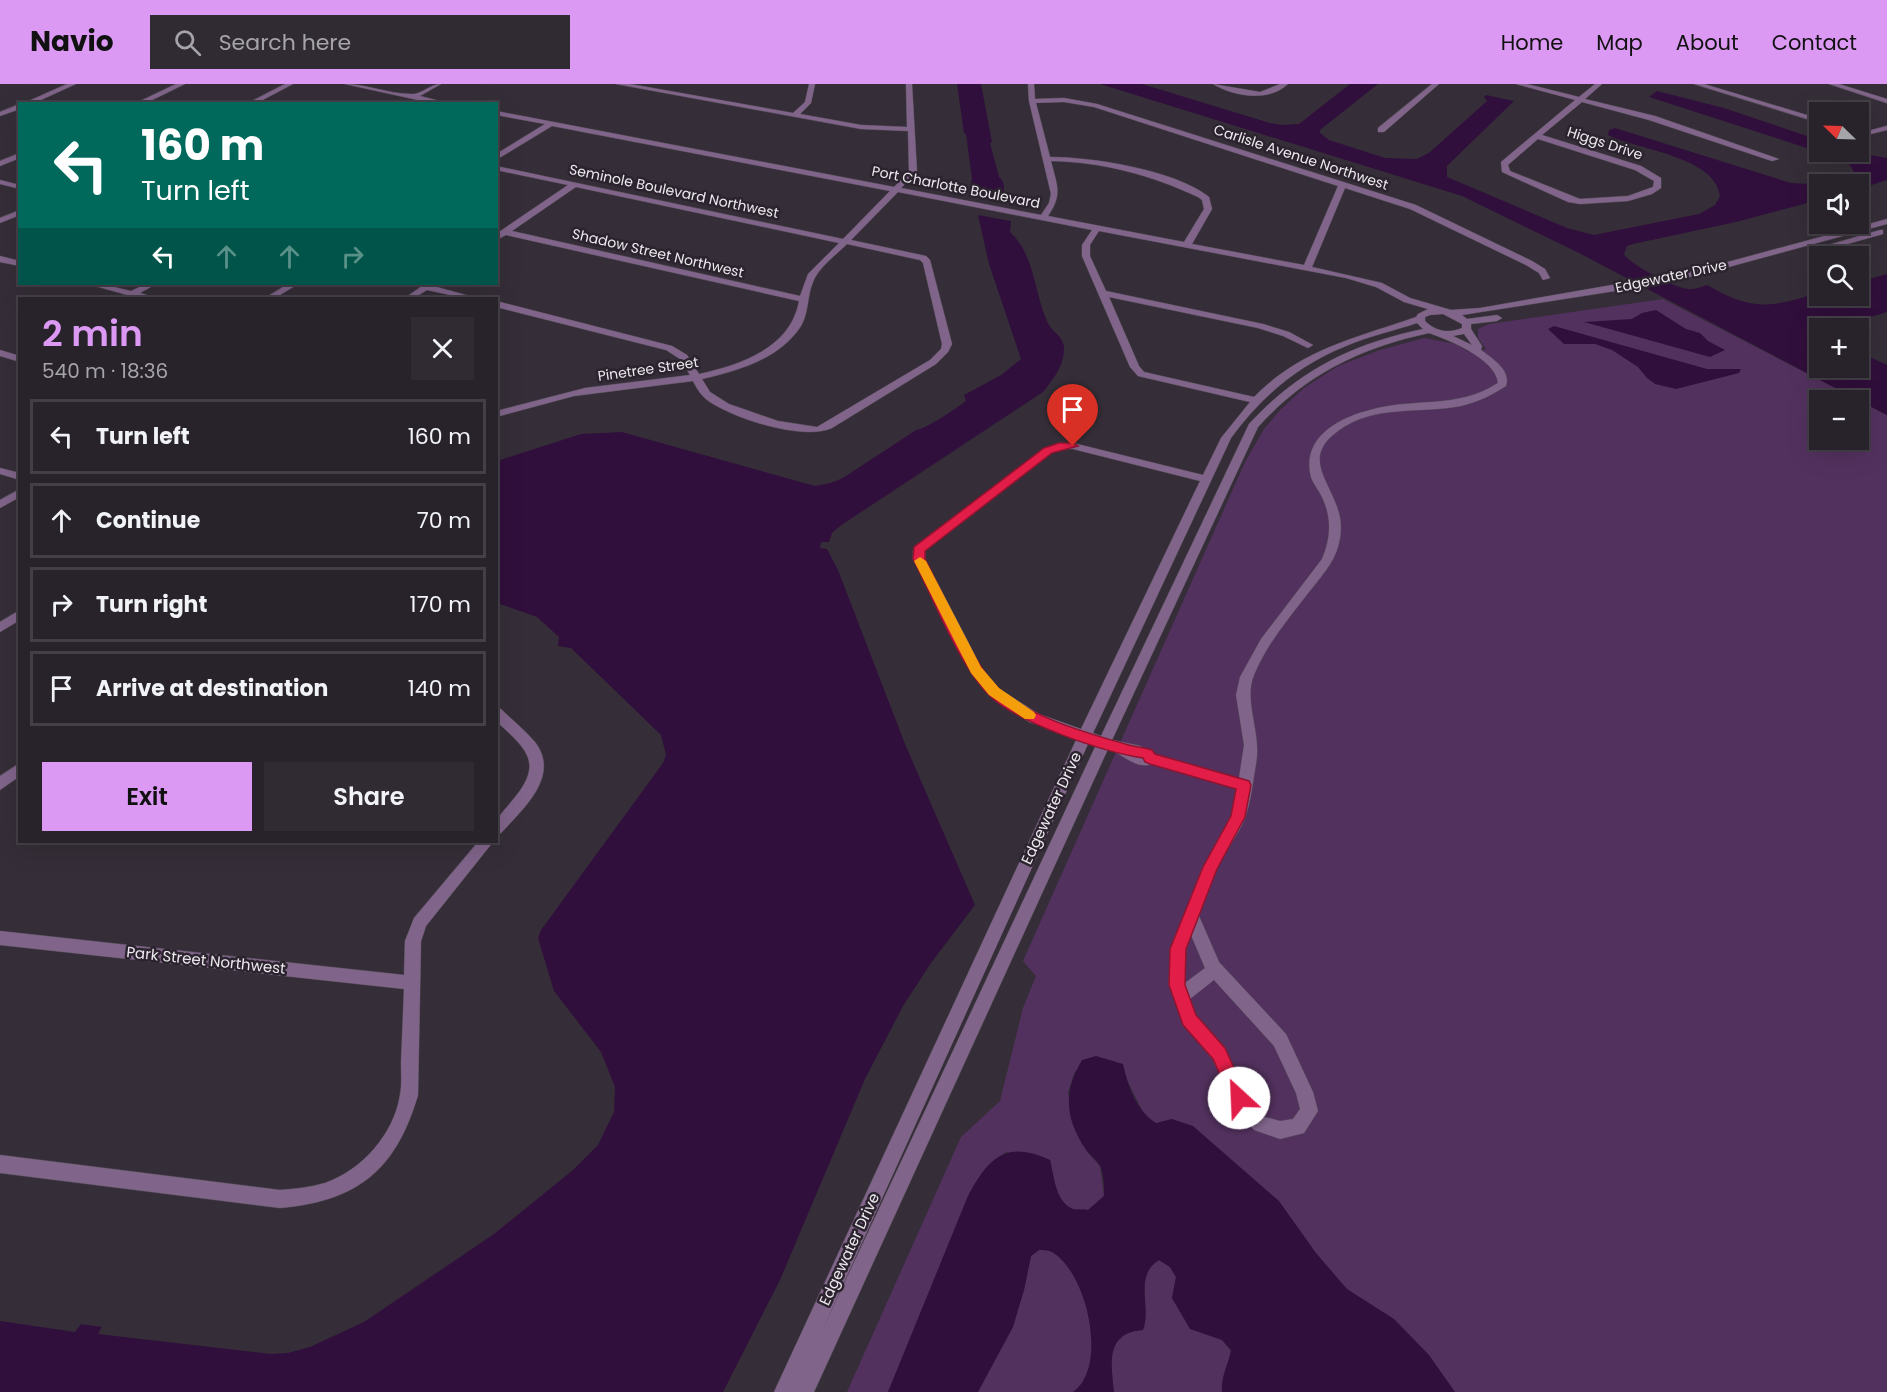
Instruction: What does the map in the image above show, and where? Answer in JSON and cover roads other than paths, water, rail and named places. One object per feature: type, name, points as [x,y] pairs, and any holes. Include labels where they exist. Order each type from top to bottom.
[{"type":"street","points":[[30,102],[73,84]]},
{"type":"street","points":[[142,102],[182,84]]},
{"type":"street","points":[[253,102],[290,84]]},
{"type":"street","points":[[348,84],[440,102]]},
{"type":"street","points":[[414,97],[438,84]]},
{"type":"street","points":[[619,84],[870,129],[912,129]]},
{"type":"street","points":[[795,115],[808,104],[812,84]]},
{"type":"street","name":"Pinetree Street","points":[[498,413],[585,391],[696,377],[748,361],[779,343],[798,323],[805,300],[806,287],[812,276],[911,177],[914,168],[909,84]]},
{"type":"street","points":[[1030,84],[1032,101],[1055,194],[1053,203],[1043,218]]},
{"type":"street","points":[[1216,84],[1257,94],[1273,93],[1285,84]]},
{"type":"street","points":[[1381,130],[1436,84]]},
{"type":"street","points":[[1519,84],[1687,128],[1775,159]]},
{"type":"street","name":"Higgs Drive","points":[[1537,136],[1638,168],[1658,180],[1657,188],[1646,194],[1602,203],[1581,203],[1571,201],[1506,172],[1504,164],[1537,136],[1599,84]]},
{"type":"street","points":[[1697,84],[1809,118]]},
{"type":"street","points":[[1832,84],[1887,101]]},
{"type":"street","name":"Carlisle Avenue Northwest","points":[[1032,101],[1064,100],[1095,105],[1422,211],[1529,263],[1542,272],[1546,278]]},
{"type":"street","points":[[0,114],[18,107]]},
{"type":"street","name":"Port Charlotte Boulevard","points":[[498,112],[1307,268],[1369,282],[1407,300],[1448,312]]},
{"type":"street","points":[[498,157],[552,123]]},
{"type":"street","points":[[1869,132],[1887,128]]},
{"type":"street","points":[[0,164],[18,156]]},
{"type":"street","points":[[1047,159],[1085,159],[1113,164],[1201,195],[1206,200],[1208,209],[1187,245]]},
{"type":"street","name":"Seminole Boulevard Northwest","points":[[498,168],[846,240],[923,258],[927,262],[947,344],[940,356],[828,426],[815,430],[802,429],[721,406],[706,395],[696,377]]},
{"type":"street","points":[[0,182],[18,186]]},
{"type":"street","points":[[498,237],[575,184]]},
{"type":"street","points":[[1307,268],[1343,184]]},
{"type":"street","points":[[0,221],[18,213]]},
{"type":"street","name":"Edgewater Drive","points":[[783,1392],[1084,735],[1205,479],[1226,438],[1254,400],[1278,379],[1322,353],[1428,312],[1480,311],[1665,279],[1887,221]]},
{"type":"street","points":[[1097,228],[1088,240],[1085,250],[1087,261],[1135,367],[1141,374],[1254,400]]},
{"type":"street","name":"Edgewater Drive","points":[[804,1392],[1253,426],[1275,402],[1301,379],[1347,354],[1410,334],[1436,332],[1454,334],[1466,326],[1642,293],[1887,230]]},
{"type":"street","name":"Shadow Street Northwest","points":[[505,232],[805,300]]},
{"type":"street","points":[[0,259],[18,264]]},
{"type":"street","points":[[96,285],[143,297]]},
{"type":"street","points":[[132,294],[150,285]]},
{"type":"street","points":[[271,297],[292,285]]},
{"type":"street","points":[[410,297],[428,285],[470,297]]},
{"type":"street","points":[[1102,293],[1260,326],[1286,334],[1308,345]]},
{"type":"street","name":"Port Charlotte Boulevard","points":[[1407,300],[1407,303],[1420,317],[1422,324],[1436,332]]},
{"type":"street","points":[[498,305],[669,348],[684,357],[696,377]]},
{"type":"street","points":[[1448,312],[1466,326],[1478,346],[1476,351]]},
{"type":"street","points":[[1190,914],[1216,969],[1280,1040],[1304,1092],[1309,1111],[1298,1127],[1280,1130],[1260,1124],[1239,1098],[1219,1054],[1189,1019],[1177,985],[1178,949],[1190,914],[1210,867],[1238,817],[1251,758],[1250,733],[1242,693],[1245,680],[1255,658],[1327,560],[1335,544],[1336,527],[1333,508],[1318,479],[1315,467],[1315,455],[1322,440],[1346,420],[1362,414],[1400,408],[1439,407],[1464,403],[1503,384],[1504,379],[1500,373],[1476,351],[1436,332]]},
{"type":"street","points":[[0,353],[18,358]]},
{"type":"street","points":[[1205,479],[1073,446],[1059,446],[1048,451],[919,550],[919,559],[976,670],[994,692],[1020,710],[1127,750],[1132,757],[1145,761],[1150,759],[1244,785]]},
{"type":"street","points":[[0,471],[18,476]]},
{"type":"street","points":[[0,505],[18,493]]},
{"type":"street","points":[[2,627],[18,615]]},
{"type":"street","points":[[2,627],[18,627]]},
{"type":"street","points":[[498,715],[531,748],[538,760],[538,773],[531,788],[503,812]]},
{"type":"street","points":[[0,784],[18,770]]},
{"type":"street","points":[[0,1164],[280,1200],[305,1199],[331,1191],[355,1178],[377,1160],[393,1139],[404,1117],[409,1095],[413,941],[419,923],[485,843]]},
{"type":"street","name":"Park Street Northwest","points":[[0,938],[412,983]]},
{"type":"street","points":[[1181,996],[1216,969]]}]
